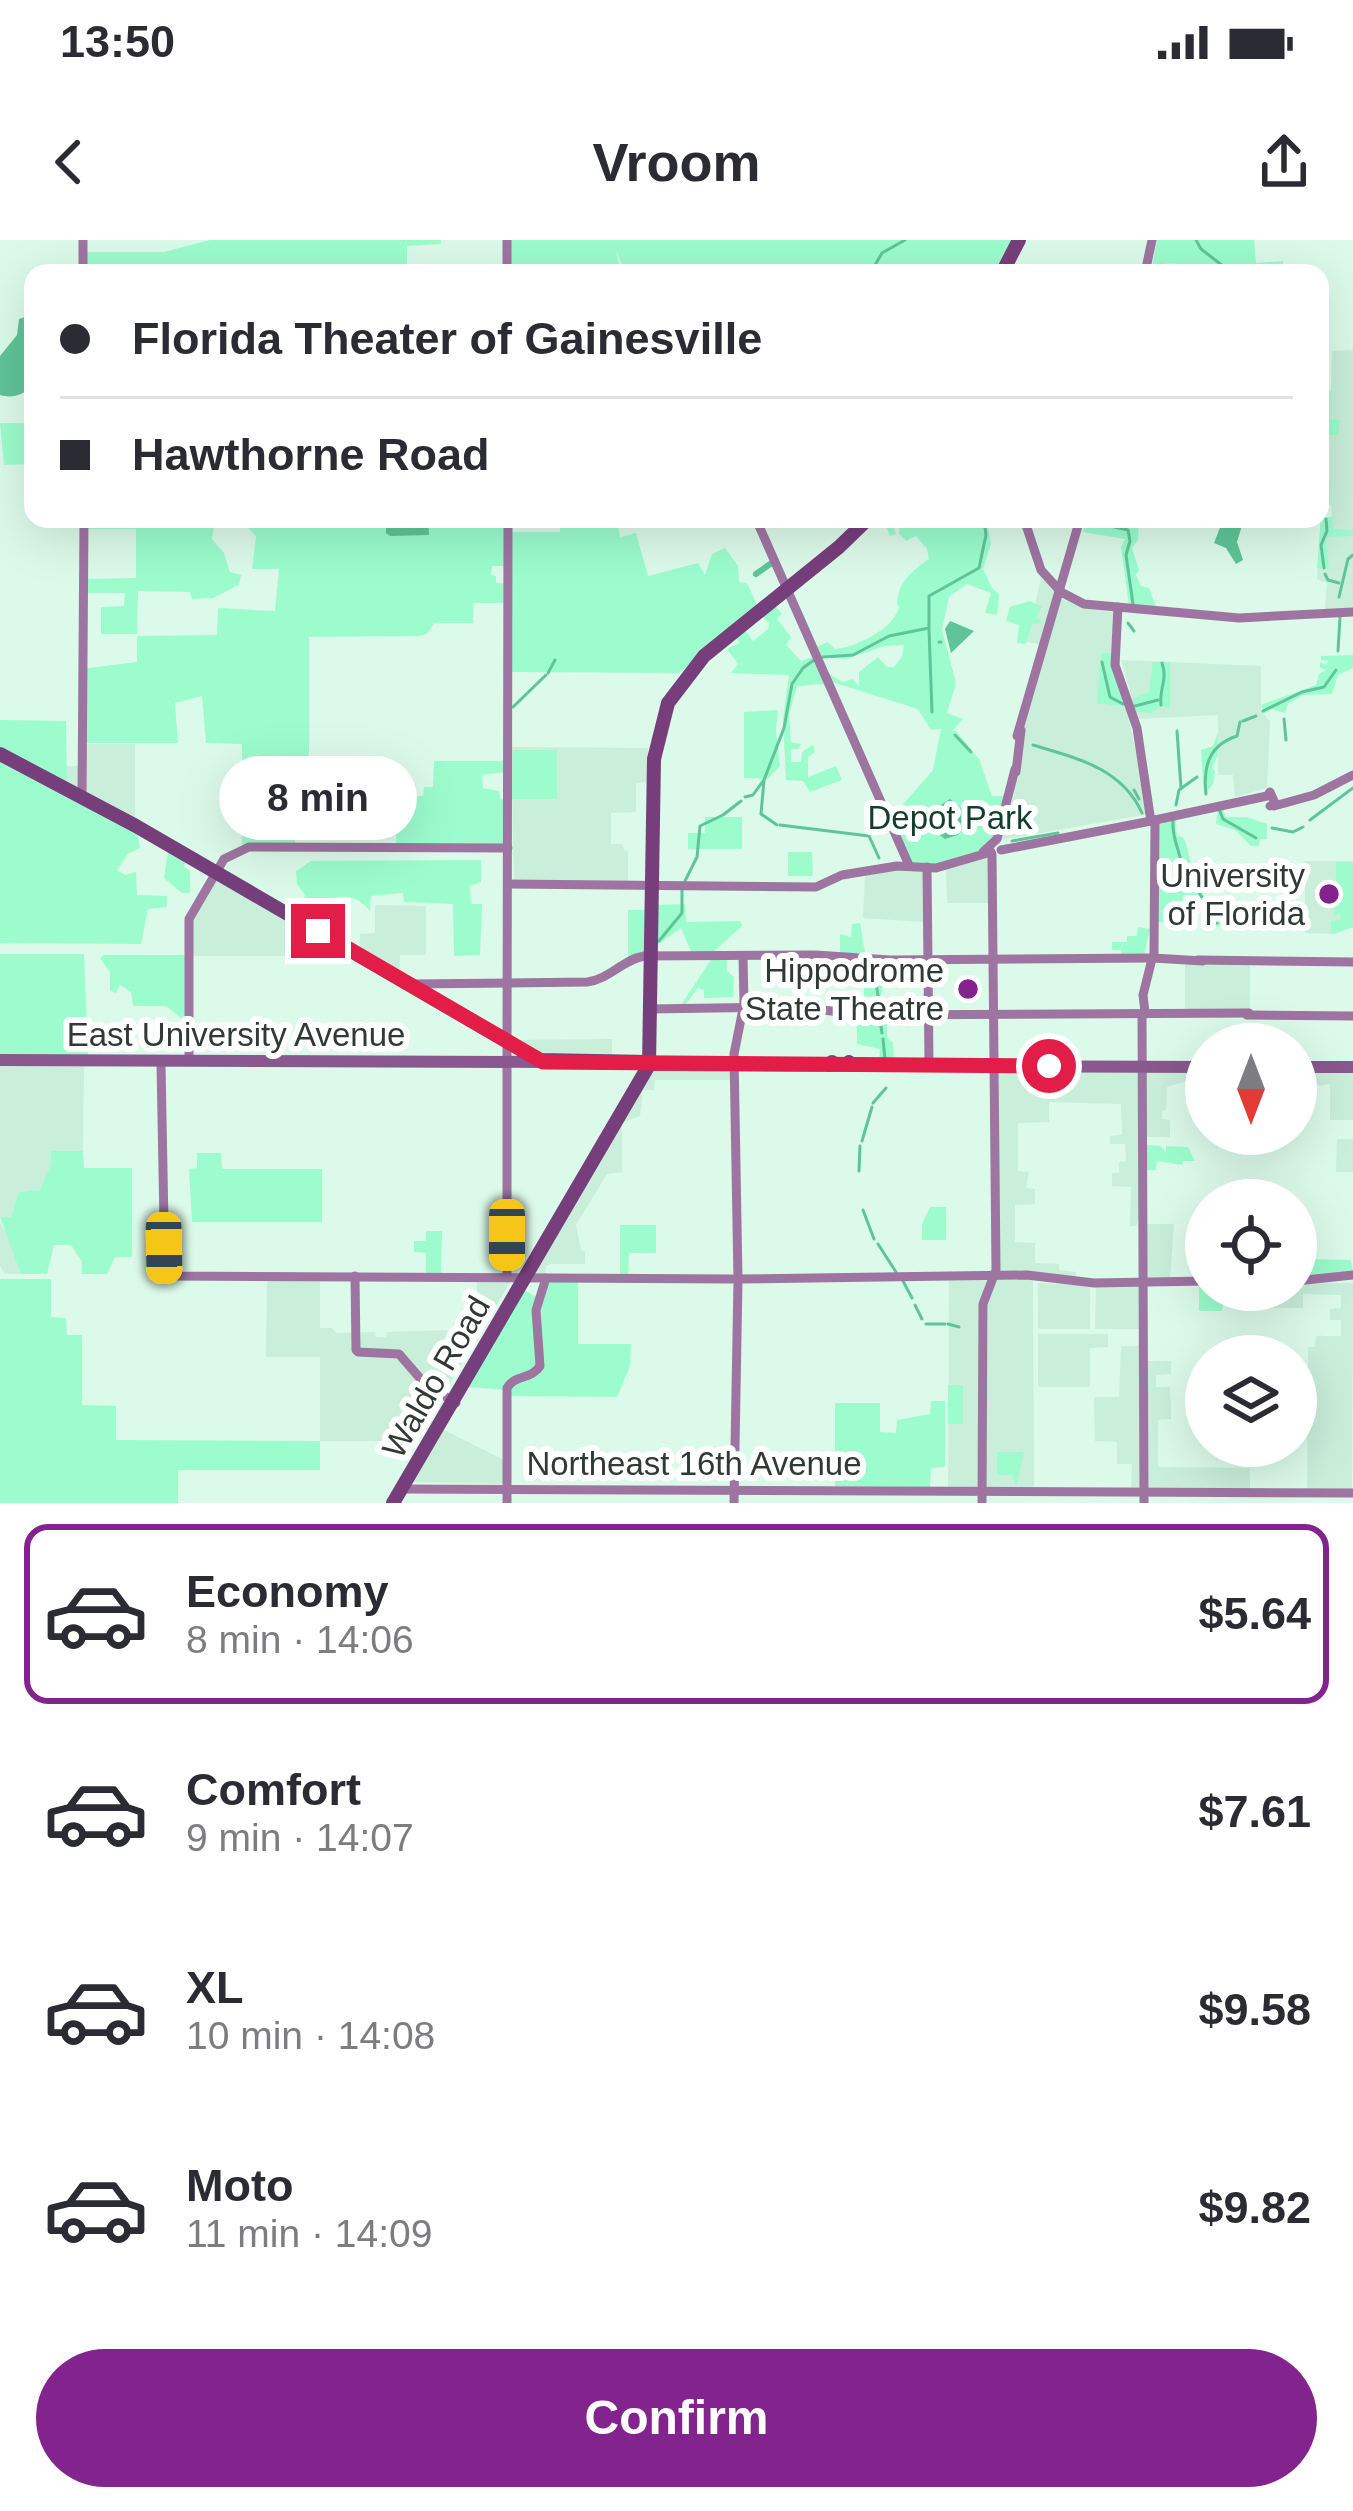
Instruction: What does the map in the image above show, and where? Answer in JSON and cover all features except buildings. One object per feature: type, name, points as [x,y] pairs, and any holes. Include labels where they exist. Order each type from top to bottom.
[{"type":"highway","points":[[646,1063],[651,1010],[654,745],[672,696],[702,654],[856,528]]},
{"type":"highway","points":[[0,755],[217,868],[507,1054],[541,1064]]},
{"type":"highway","name":"East University Avenue","points":[[541,1064],[646,1063]]},
{"type":"highway","name":"Waldo Road","points":[[400,1494],[451,1401],[534,1276],[646,1063]]},
{"type":"main road","name":"East University Avenue","points":[[0,1062],[471,1064],[507,1054],[541,1064]]},
{"type":"main road","name":"East University Avenue","points":[[646,1063],[1185,1067]]},
{"type":"main road","points":[[1317,1068],[1353,1067]]},
{"type":"street","points":[[82,798],[84,528]]},
{"type":"street","points":[[507,1276],[508,528]]},
{"type":"street","points":[[760,528],[904,861]]},
{"type":"street","points":[[1027,528],[1038,564],[1056,588],[1096,607],[1235,618],[1353,612]]},
{"type":"street","points":[[1056,588],[1079,528]]},
{"type":"street","points":[[982,1497],[983,1304],[994,1276],[995,849],[1016,770],[1021,724],[1056,588],[1071,553]]},
{"type":"street","points":[[1118,608],[1115,665],[1137,728],[1155,837],[1151,958],[1144,992],[1144,1497]]},
{"type":"street","points":[[508,884],[815,884],[904,861],[927,868],[995,849],[1255,797],[1273,800],[1321,793],[1353,776]]},
{"type":"street","points":[[189,1062],[189,919],[217,868],[249,848],[508,848]]},
{"type":"street","points":[[927,868],[925,1016],[935,1064]]},
{"type":"street","points":[[404,987],[593,982],[623,964],[652,956],[1353,962]]},
{"type":"street","points":[[734,1503],[734,1064],[743,1009],[743,956]]},
{"type":"street","points":[[651,1010],[1091,1015]]},
{"type":"street","points":[[995,1015],[1353,1014]]},
{"type":"street","points":[[149,1062],[165,1276],[735,1280],[994,1276],[1185,1281]]},
{"type":"street","points":[[1317,1279],[1353,1275]]},
{"type":"street","points":[[355,1276],[356,1350],[395,1356],[451,1401]]},
{"type":"street","points":[[507,1503],[509,1384],[532,1375],[540,1366],[534,1276]]},
{"type":"street","name":"Northeast 16th Avenue","points":[[400,1494],[507,1489],[982,1497],[1353,1493]]},
{"type":"shaded area","points":[[24,317],[24,391],[0,395],[0,356],[17,335],[19,319]]},
{"type":"shaded area","points":[[1353,350],[1353,609],[1325,609],[1327,583],[1317,579],[1320,528],[1329,528],[1332,517],[1329,435],[1339,435],[1340,421],[1330,419],[1332,351]]},
{"type":"shaded area","points":[[386,528],[429,528],[429,535],[390,536]]},
{"type":"shaded area","points":[[1220,528],[1241,528],[1237,542],[1243,560],[1236,564],[1226,548],[1214,543]]},
{"type":"shaded area","points":[[1041,578],[1056,592],[1039,644],[1027,642]]},
{"type":"shaded area","points":[[1061,599],[1114,612],[1111,653],[1102,653],[1098,704],[1126,706],[1149,814],[1001,840],[1027,711]]},
{"type":"shaded area","points":[[950,621],[974,631],[951,653],[945,629]]},
{"type":"shaded area","points":[[1121,660],[1261,666],[1261,710],[1270,722],[1267,788],[1235,797],[1233,775],[1218,775],[1218,715],[1138,719]]},
{"type":"shaded area","points":[[87,744],[135,744],[135,822],[67,786],[67,766],[84,766]]},
{"type":"shaded area","points":[[511,747],[648,748],[647,782],[636,783],[636,812],[611,813],[611,844],[622,844],[628,851],[628,882],[514,882]]},
{"type":"shaded area","points":[[950,799],[967,813],[958,835],[945,839],[928,826],[914,831],[906,828],[906,819],[921,805],[933,810]]},
{"type":"shaded area","points":[[989,853],[991,903],[947,903],[946,869]]},
{"type":"shaded area","name":"University of Florida","points":[[1305,861],[1353,861],[1353,927],[1335,934],[1305,933]]},
{"type":"shaded area","points":[[923,871],[925,922],[863,918],[865,876]]},
{"type":"shaded area","points":[[216,879],[307,932],[307,950],[298,950],[297,956],[191,956],[193,916]]},
{"type":"shaded area","points":[[375,905],[426,906],[426,955],[400,955],[399,976],[360,954],[360,934],[375,933]]},
{"type":"shaded area","points":[[1185,962],[1250,962],[1250,1010],[1185,1010]]},
{"type":"shaded area","points":[[612,1039],[612,1060],[547,1060],[510,1040]]},
{"type":"shaded area","points":[[0,1066],[84,1066],[83,1151],[51,1151],[40,1190],[19,1192],[11,1217],[0,1217]]},
{"type":"shaded area","points":[[730,1067],[730,1080],[655,1080],[654,1090],[643,1090],[640,1116],[622,1123],[622,1172],[607,1174],[576,1225],[585,1264],[552,1264],[546,1266],[545,1276],[533,1276],[653,1068]]},
{"type":"shaded area","points":[[999,1068],[1139,1070],[1140,1214],[1136,1226],[1130,1226],[1131,1187],[1112,1186],[1112,1173],[1119,1173],[1119,1162],[1126,1161],[1125,1144],[1110,1144],[1110,1136],[1122,1135],[1121,1104],[1049,1102],[1049,1122],[1018,1123],[1018,1171],[1029,1172],[1026,1188],[1035,1189],[1035,1204],[1015,1205],[1015,1242],[1035,1243],[1035,1263],[1059,1264],[1059,1270],[1076,1272],[1076,1278],[999,1270]]},
{"type":"shaded area","points":[[1145,1070],[1185,1070],[1185,1082],[1167,1087],[1162,1119],[1170,1120],[1170,1137],[1145,1137]]},
{"type":"shaded area","points":[[1317,1070],[1353,1070],[1353,1120],[1330,1120],[1330,1084],[1317,1086]]},
{"type":"shaded area","points":[[1337,1139],[1353,1139],[1353,1172],[1336,1172]]},
{"type":"shaded area","points":[[0,1223],[21,1274],[5,1274],[0,1266]]},
{"type":"shaded area","points":[[1145,1224],[1174,1224],[1170,1278],[1148,1278]]},
{"type":"shaded area","points":[[267,1278],[320,1278],[320,1328],[336,1333],[375,1332],[376,1337],[386,1337],[387,1332],[477,1329],[477,1278],[512,1279],[416,1441],[320,1441],[320,1357],[266,1357]]},
{"type":"shaded area","points":[[949,1278],[989,1279],[980,1307],[979,1487],[948,1487]]},
{"type":"shaded area","points":[[1033,1278],[1034,1488],[986,1487],[988,1298],[997,1279]]},
{"type":"shaded area","points":[[1038,1283],[1090,1285],[1090,1329],[1038,1329]]},
{"type":"shaded area","points":[[1353,1283],[1352,1491],[1307,1490],[1307,1467],[1317,1467],[1317,1336],[1341,1336],[1341,1320],[1330,1320],[1330,1309],[1341,1308],[1341,1295],[1317,1294],[1317,1284]]},
{"type":"shaded area","points":[[1140,1285],[1142,1329],[1095,1329],[1096,1286]]},
{"type":"shaded area","points":[[1038,1334],[1108,1334],[1108,1347],[1090,1348],[1090,1387],[1038,1387]]},
{"type":"shaded area","points":[[1121,1346],[1142,1346],[1141,1489],[1131,1489],[1132,1464],[1117,1464],[1117,1442],[1095,1441],[1094,1397],[1119,1397]]},
{"type":"shaded area","points":[[1148,1361],[1171,1361],[1171,1374],[1156,1375],[1156,1387],[1170,1387],[1171,1410],[1171,1419],[1158,1420],[1158,1467],[1250,1468],[1250,1490],[1148,1490]]},
{"type":"shaded area","points":[[442,1429],[504,1460],[504,1484],[411,1482]]},
{"type":"green space","points":[[210,240],[441,240],[441,244],[407,246],[407,264],[87,264],[86,252],[164,252]]},
{"type":"green space","points":[[510,240],[1012,240],[1000,264],[621,264],[616,250],[619,264],[510,264]]},
{"type":"green space","points":[[1157,240],[1254,240],[1256,263],[1283,264],[1176,264],[1153,264]]},
{"type":"green space","points":[[1329,392],[1330,419],[1340,420],[1339,435],[1329,435]]},
{"type":"green space","points":[[0,423],[24,423],[24,464],[4,465]]},
{"type":"green space","points":[[1329,517],[1333,529],[1353,530],[1353,536],[1326,537],[1329,569],[1317,568],[1320,528],[1329,528]]},
{"type":"green space","points":[[214,528],[212,539],[224,553],[230,572],[241,575],[239,585],[213,598],[192,599],[190,592],[138,591],[137,634],[101,634],[101,607],[124,606],[125,593],[86,593],[86,579],[136,578],[136,529],[86,529]]},
{"type":"green space","points":[[248,528],[504,528],[504,566],[492,566],[491,575],[496,576],[496,583],[504,583],[504,603],[473,603],[473,623],[434,623],[421,636],[309,637],[309,783],[296,783],[295,845],[242,845],[242,799],[254,799],[256,790],[242,786],[242,744],[206,743],[202,696],[175,703],[178,743],[86,743],[86,670],[137,662],[137,636],[217,635],[218,608],[275,611],[279,569],[252,569],[256,536]]},
{"type":"green space","points":[[560,528],[618,528],[620,537],[636,533],[648,576],[698,563],[705,575],[712,554],[725,548],[738,566],[739,582],[747,583],[757,605],[679,673],[512,672],[512,532],[560,532]]},
{"type":"green space","name":"Depot Park","points":[[900,528],[988,528],[991,544],[983,569],[999,594],[997,615],[985,613],[991,593],[967,584],[949,597],[942,630],[956,683],[947,713],[963,719],[952,731],[979,759],[992,796],[1005,796],[1001,820],[988,848],[937,865],[910,863],[891,818],[933,770],[941,729],[931,730],[918,709],[832,682],[828,673],[842,682],[853,679],[859,687],[859,672],[878,657],[887,667],[894,667],[904,645],[846,659],[822,657],[816,647],[828,642],[835,649],[851,646],[891,622],[898,611],[902,584],[929,559],[916,536],[906,541]]},
{"type":"green space","points":[[1084,528],[1139,528],[1132,548],[1139,570],[1136,575],[1141,586],[1149,588],[1156,607],[1129,605],[1121,547],[1125,539],[1083,532]]},
{"type":"green space","points":[[1030,601],[1042,607],[1036,617],[1043,623],[1032,624],[1026,644],[1017,643],[1019,625],[1006,621],[1010,607]]},
{"type":"green space","points":[[774,604],[782,614],[777,619],[791,637],[786,645],[801,661],[815,656],[825,684],[797,686],[789,715],[791,742],[801,744],[791,749],[791,762],[801,762],[802,752],[813,745],[808,777],[836,766],[842,780],[810,792],[803,781],[786,780],[783,718],[789,675],[731,673],[738,664],[727,649],[740,643],[734,636],[745,630],[753,641],[768,629],[763,617]]},
{"type":"green space","points":[[1101,653],[1111,653],[1126,706],[1097,704]]},
{"type":"green space","points":[[1353,655],[1353,668],[1338,675],[1332,694],[1303,695],[1288,704],[1285,713],[1272,709],[1264,714],[1261,705],[1316,685],[1319,674],[1326,670],[1320,662],[1326,665],[1328,661],[1321,656]]},
{"type":"green space","points":[[1153,662],[1170,662],[1170,709],[1161,706],[1151,713],[1136,712],[1132,699],[1149,692]]},
{"type":"green space","points":[[778,710],[780,766],[768,779],[744,778],[744,712]]},
{"type":"green space","points":[[0,720],[66,721],[67,786],[0,751]]},
{"type":"green space","points":[[1218,733],[1213,784],[1204,795],[1201,750],[1213,746]]},
{"type":"green space","points":[[513,750],[557,750],[557,799],[512,799]]},
{"type":"green space","points":[[0,761],[138,835],[140,848],[128,854],[117,870],[125,875],[136,872],[137,895],[167,896],[167,907],[148,909],[141,944],[0,943]]},
{"type":"green space","points":[[434,761],[505,761],[505,772],[482,775],[483,788],[499,791],[500,799],[505,800],[505,846],[396,846],[397,796],[423,796],[424,787],[433,787]]},
{"type":"green space","points":[[1222,807],[1226,817],[1267,824],[1267,839],[1251,846],[1235,830],[1216,824]]},
{"type":"green space","points":[[1175,816],[1177,836],[1183,837],[1203,894],[1224,927],[1214,926],[1199,895],[1183,895],[1181,923],[1158,922],[1159,820]]},
{"type":"green space","points":[[705,817],[742,817],[742,849],[688,849],[688,833],[705,833]]},
{"type":"green space","points":[[168,852],[190,871],[190,893],[182,893],[164,878]]},
{"type":"green space","points":[[788,852],[812,852],[813,876],[788,876]]},
{"type":"green space","points":[[481,860],[481,882],[470,886],[471,904],[482,904],[480,955],[454,956],[453,904],[404,902],[403,893],[371,896],[370,911],[346,897],[302,906],[305,895],[297,884],[296,871],[311,861]]},
{"type":"green space","points":[[1336,862],[1353,862],[1353,927],[1331,934],[1331,921],[1341,920],[1335,915],[1332,888],[1336,888]]},
{"type":"green space","points":[[685,904],[686,922],[741,921],[742,926],[712,953],[692,954],[681,928],[657,945],[657,905]]},
{"type":"green space","points":[[628,910],[647,910],[646,953],[628,958]]},
{"type":"green space","points":[[860,923],[865,953],[840,953],[840,934],[851,937],[852,924]]},
{"type":"green space","points":[[1138,927],[1150,929],[1144,956],[1122,956],[1121,950],[1112,950],[1112,942],[1137,936]]},
{"type":"green space","points":[[0,954],[84,954],[88,1058],[0,1058]]},
{"type":"green space","points":[[186,955],[186,1022],[166,1006],[133,1006],[131,992],[120,985],[116,993],[110,991],[110,972],[100,958]]},
{"type":"green space","points":[[712,958],[727,958],[727,971],[734,977],[733,997],[704,998],[704,990],[698,988],[681,1005]]},
{"type":"green space","points":[[864,958],[897,962],[897,972],[885,973],[881,996],[864,997]]},
{"type":"green space","points":[[857,1019],[887,1019],[894,1061],[879,1060],[880,1049],[857,1044]]},
{"type":"green space","points":[[1147,1145],[1161,1146],[1166,1153],[1166,1146],[1185,1147],[1185,1155],[1192,1155],[1195,1161],[1182,1165],[1157,1161],[1156,1170],[1146,1170]]},
{"type":"green space","points":[[51,1151],[83,1151],[84,1168],[132,1168],[132,1257],[115,1257],[107,1274],[82,1274],[82,1262],[71,1245],[54,1245],[47,1274],[21,1274],[0,1217],[11,1217],[19,1192],[40,1190]]},
{"type":"green space","points":[[197,1153],[221,1153],[222,1169],[322,1169],[322,1222],[192,1222],[189,1169],[197,1168]]},
{"type":"green space","points":[[930,1207],[946,1207],[946,1240],[922,1240],[922,1224]]},
{"type":"green space","points":[[620,1225],[656,1225],[656,1253],[629,1253],[628,1277],[620,1277]]},
{"type":"green space","points":[[426,1231],[442,1231],[441,1273],[426,1273],[426,1253],[414,1252],[414,1241],[426,1241]]},
{"type":"green space","points":[[1317,1259],[1351,1260],[1353,1272],[1317,1276]]},
{"type":"green space","points":[[0,1279],[51,1279],[51,1317],[66,1318],[67,1335],[82,1335],[82,1405],[116,1406],[116,1440],[320,1441],[320,1470],[178,1470],[178,1503],[0,1503]]},
{"type":"green space","points":[[544,1281],[578,1281],[578,1344],[631,1344],[630,1366],[617,1397],[509,1396],[506,1390],[467,1387],[524,1290],[536,1297]]},
{"type":"green space","points":[[948,1385],[963,1385],[963,1424],[948,1424]]},
{"type":"green space","points":[[931,1401],[945,1401],[945,1467],[931,1468],[930,1487],[835,1486],[835,1403],[880,1403],[880,1432],[896,1433],[897,1420],[930,1414]]},
{"type":"green space","points":[[997,1452],[1024,1452],[1016,1486],[1012,1475],[997,1475]]},
{"type":"waterway","points":[[876,264],[882,253],[905,240]]},
{"type":"waterway","points":[[1196,240],[1220,264]]},
{"type":"waterway","points":[[823,657],[853,655],[889,636],[929,628],[929,596],[979,568],[985,528]]},
{"type":"waterway","points":[[1119,528],[1128,530],[1126,555],[1133,604]]},
{"type":"waterway","points":[[1324,568],[1321,545],[1327,528]]},
{"type":"waterway","points":[[1339,597],[1353,555]]},
{"type":"waterway","points":[[756,574],[773,562]]},
{"type":"waterway","points":[[1325,574],[1339,583]]},
{"type":"waterway","points":[[1338,651],[1340,617]]},
{"type":"waterway","points":[[1128,623],[1134,631]]},
{"type":"waterway","points":[[929,630],[932,712]]},
{"type":"waterway","points":[[548,673],[555,660]]},
{"type":"waterway","points":[[777,825],[761,814],[764,780],[784,728],[792,684],[814,660]]},
{"type":"waterway","points":[[1102,662],[1110,697],[1123,704]]},
{"type":"waterway","points":[[1161,705],[1162,663]]},
{"type":"waterway","points":[[1263,711],[1324,687],[1336,670]]},
{"type":"waterway","points":[[513,707],[546,675]]},
{"type":"waterway","points":[[1135,706],[1158,700]]},
{"type":"waterway","points":[[1243,721],[1256,716]]},
{"type":"waterway","points":[[1284,719],[1286,740]]},
{"type":"waterway","points":[[1206,794],[1210,758],[1220,745],[1237,736],[1240,722]]},
{"type":"waterway","points":[[1177,731],[1181,788]]},
{"type":"waterway","points":[[955,735],[971,752]]},
{"type":"waterway","points":[[1033,745],[1110,775],[1142,813]]},
{"type":"waterway","points":[[1176,805],[1179,790],[1197,777]]},
{"type":"waterway","points":[[745,797],[753,795],[763,781]]},
{"type":"waterway","points":[[1310,820],[1353,788]]},
{"type":"waterway","points":[[1134,790],[1139,799]]},
{"type":"waterway","points":[[685,881],[697,857],[700,826],[741,801]]},
{"type":"waterway","points":[[1219,809],[1223,819],[1256,838]]},
{"type":"waterway","points":[[1173,818],[1183,883],[1197,889],[1217,923]]},
{"type":"waterway","points":[[780,825],[869,836],[879,858]]},
{"type":"waterway","points":[[1272,828],[1293,832],[1303,827]]},
{"type":"waterway","points":[[1012,841],[1058,833]]},
{"type":"waterway","points":[[659,941],[682,913],[682,888]]},
{"type":"waterway","points":[[873,962],[878,996]]},
{"type":"waterway","points":[[878,999],[879,1011]]},
{"type":"waterway","points":[[880,1019],[882,1033]]},
{"type":"waterway","points":[[883,1039],[885,1059]]},
{"type":"waterway","points":[[873,1103],[886,1088]]},
{"type":"waterway","points":[[862,1141],[872,1107]]},
{"type":"waterway","points":[[859,1171],[860,1146]]},
{"type":"waterway","points":[[863,1210],[874,1239]]},
{"type":"waterway","points":[[878,1244],[896,1272]]},
{"type":"waterway","points":[[903,1281],[912,1298]]},
{"type":"waterway","points":[[915,1305],[922,1319]]},
{"type":"waterway","points":[[926,1324],[945,1324]]},
{"type":"waterway","points":[[948,1324],[959,1327]]},
{"type":"place","name":"University of Florida","points":[[1329,894]]},
{"type":"place","name":"Hippodrome State Theatre","points":[[968,989]]},
{"type":"route","points":[[318,931],[543,1062],[1049,1066]]}]
